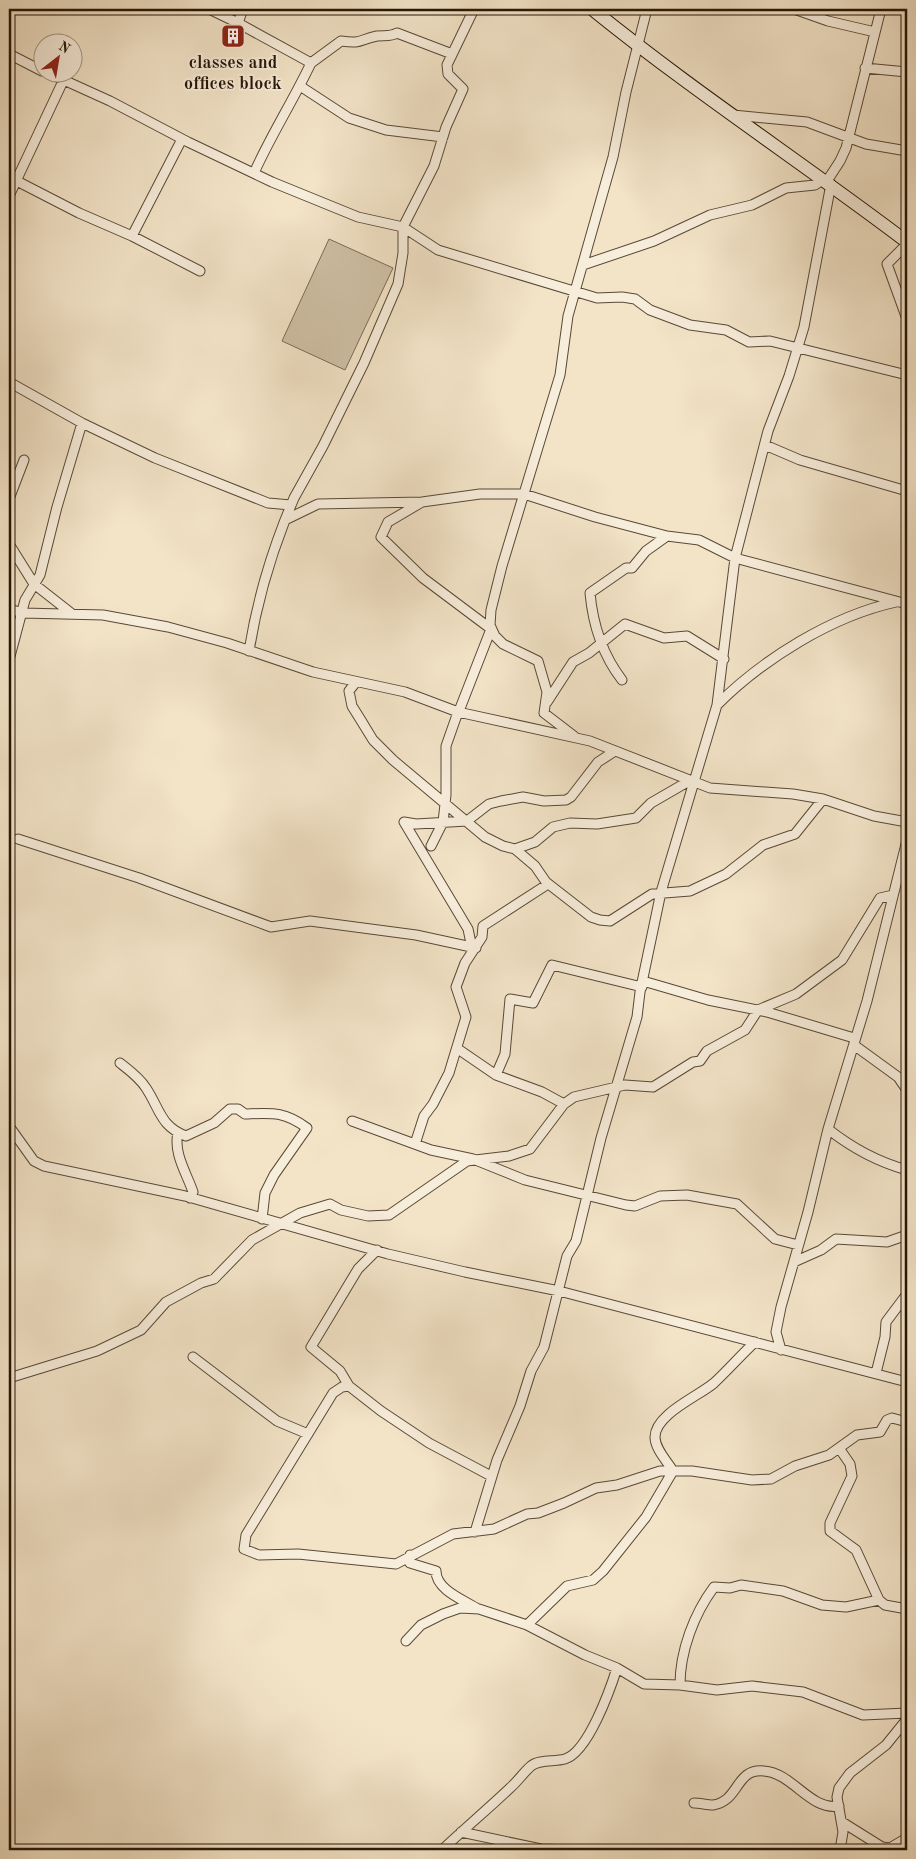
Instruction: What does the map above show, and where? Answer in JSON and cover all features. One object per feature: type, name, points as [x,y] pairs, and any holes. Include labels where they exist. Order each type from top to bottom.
[{"type":"street","points":[[209,9],[310,63]]},
{"type":"street","points":[[238,23],[243,9]]},
{"type":"street","points":[[248,651],[262,594],[291,505],[364,363],[398,284],[403,253],[403,227],[434,166],[443,137],[463,89],[448,74],[447,65],[474,9]]},
{"type":"street","points":[[592,9],[732,115],[827,182],[907,243],[887,264],[907,319]]},
{"type":"street","points":[[431,846],[443,822],[446,746],[474,667],[491,629],[492,610],[497,584],[560,376],[568,316],[613,157],[626,92],[647,9]]},
{"type":"street","points":[[794,9],[828,21],[875,32]]},
{"type":"street","points":[[475,1532],[491,1476],[520,1406],[531,1371],[544,1348],[567,1256],[576,1241],[614,1088],[637,1017],[642,984],[662,892],[691,782],[716,705],[724,659],[736,558],[768,431],[798,349],[822,240],[827,182],[840,162],[848,138],[881,9]]},
{"type":"street","points":[[254,173],[270,138],[300,86],[310,63],[341,41],[358,44],[377,36],[391,36],[397,33],[452,54]]},
{"type":"street","points":[[9,54],[32,66]]},
{"type":"street","points":[[865,68],[907,72]]},
{"type":"street","points":[[9,196],[12,178],[62,82]]},
{"type":"street","points":[[70,82],[254,173],[358,217],[403,227],[438,250],[597,298],[622,297],[635,299],[650,310],[690,326],[726,330],[749,342],[770,341],[907,375]]},
{"type":"street","points":[[300,86],[349,118],[386,130],[443,137]]},
{"type":"street","points":[[732,115],[807,122],[848,138],[907,151]]},
{"type":"street","points":[[132,236],[182,139]]},
{"type":"street","points":[[12,178],[200,271]]},
{"type":"street","points":[[583,265],[654,240],[710,215],[752,206],[786,188],[827,182]]},
{"type":"street","points":[[9,382],[125,445],[243,494],[268,503],[291,505]]},
{"type":"street","points":[[9,660],[25,600],[40,575],[45,560],[57,507],[82,423]]},
{"type":"street","points":[[765,445],[800,460],[907,491]]},
{"type":"street","points":[[9,499],[24,460]]},
{"type":"street","points":[[285,520],[318,504],[422,502],[480,494],[524,494],[595,517],[667,536],[699,540],[736,558],[903,603]]},
{"type":"street","points":[[422,502],[388,522],[381,537],[423,578],[491,629],[504,644],[538,661],[547,692],[544,706],[547,715],[574,736]]},
{"type":"street","points":[[622,680],[610,664],[601,643],[593,621],[590,594],[626,568],[632,568],[646,551],[667,536]]},
{"type":"street","points":[[9,544],[34,584],[71,613]]},
{"type":"street","points":[[716,705],[755,672],[798,644],[850,615],[903,603]]},
{"type":"street","points":[[9,609],[23,613],[103,614],[168,627],[313,672],[405,692],[459,711],[558,735],[574,736],[710,788],[793,794],[822,799],[874,816],[907,822]]},
{"type":"street","points":[[544,706],[573,662],[590,653],[622,625],[629,624],[664,638],[687,636],[724,659]]},
{"type":"street","points":[[356,682],[349,691],[352,706],[373,740],[393,760],[485,837],[503,846],[515,849],[535,866],[548,884],[591,917],[605,921],[610,921],[652,894],[662,892],[676,894],[690,891],[726,874],[763,845],[795,834],[822,799]]},
{"type":"street","points":[[474,948],[468,929],[404,822],[416,824],[467,821],[489,804],[523,796],[544,801],[566,800],[571,797],[598,762],[615,751]]},
{"type":"street","points":[[515,849],[535,842],[553,827],[570,823],[597,824],[636,818],[650,802],[691,782]]},
{"type":"street","points":[[18,838],[140,878],[271,927],[310,921],[416,935],[474,948]]},
{"type":"street","points":[[781,1350],[777,1337],[777,1327],[828,1129],[867,1000],[907,840]]},
{"type":"street","points":[[415,1144],[424,1116],[433,1104],[458,1049],[466,1017],[456,987],[465,963],[482,937],[483,926],[548,884]]},
{"type":"street","points":[[9,1378],[97,1351],[141,1330],[166,1302],[201,1282],[214,1278],[252,1240],[300,1213],[330,1204],[341,1210],[368,1216],[389,1215],[462,1164],[473,1159],[509,1156],[525,1152],[537,1142],[564,1104],[584,1093],[624,1085],[648,1088],[661,1085],[694,1062],[700,1061],[707,1051],[745,1030],[758,1010],[796,994],[842,960],[880,898],[893,895]]},
{"type":"street","points":[[496,1075],[505,1054],[510,999],[533,1003],[552,965],[758,1010],[854,1042],[904,1078],[907,1090]]},
{"type":"street","points":[[458,1049],[496,1075],[542,1092],[564,1104]]},
{"type":"street","points":[[120,1063],[146,1088],[158,1114],[178,1133],[186,1136],[214,1123],[230,1109],[238,1109],[245,1114],[279,1113],[293,1118],[307,1128],[265,1193],[262,1219]]},
{"type":"street","points":[[352,1121],[415,1144],[473,1159],[526,1180],[631,1206],[660,1196],[687,1195],[737,1204],[775,1239],[798,1245]]},
{"type":"street","points":[[9,1126],[38,1164],[190,1198],[279,1225],[465,1272],[559,1292],[907,1382]]},
{"type":"street","points":[[828,1129],[858,1150],[889,1165],[907,1170]]},
{"type":"street","points":[[178,1133],[176,1138],[181,1164],[192,1192],[190,1198]]},
{"type":"street","points":[[794,1262],[821,1250],[836,1239],[887,1242],[907,1234]]},
{"type":"street","points":[[377,1250],[358,1269],[311,1347],[340,1371],[349,1386],[429,1443],[491,1476]]},
{"type":"street","points":[[876,1373],[885,1336],[886,1322],[907,1294]]},
{"type":"street","points":[[673,1470],[656,1444],[655,1435],[659,1425],[679,1407],[712,1385],[755,1342]]},
{"type":"street","points":[[193,1357],[277,1421],[308,1434]]},
{"type":"street","points":[[349,1386],[342,1387],[333,1393],[246,1535],[244,1549],[258,1555],[298,1554],[396,1564],[453,1534],[494,1529],[527,1514],[538,1513],[564,1503],[596,1488],[617,1485],[660,1471],[673,1470],[752,1480],[771,1479],[795,1466],[829,1455],[840,1448],[849,1438],[880,1432],[887,1420],[892,1418],[907,1422]]},
{"type":"street","points":[[840,1448],[850,1464],[852,1476],[829,1528],[833,1535],[856,1550],[879,1600],[886,1605],[907,1610]]},
{"type":"street","points":[[526,1625],[567,1586],[592,1580],[603,1571],[646,1517],[673,1470]]},
{"type":"street","points":[[410,1555],[410,1563],[436,1571],[436,1578],[440,1586],[479,1609],[526,1625],[617,1668],[644,1684],[680,1685],[717,1690],[752,1686],[803,1692],[863,1715],[907,1713]]},
{"type":"street","points":[[680,1685],[680,1673],[693,1624],[702,1603],[714,1587],[730,1588],[741,1585],[783,1592],[822,1605],[846,1608],[879,1600]]},
{"type":"street","points":[[406,1641],[421,1625],[443,1614],[460,1608],[479,1609]]},
{"type":"street","points":[[442,1850],[511,1787],[533,1764],[566,1758],[579,1748],[591,1733],[596,1716],[609,1693],[617,1668]]},
{"type":"street","points":[[840,1850],[842,1822],[838,1793],[850,1773],[886,1745],[907,1719]]},
{"type":"street","points":[[694,1803],[712,1805],[728,1799],[744,1776],[749,1772],[758,1770],[778,1774],[816,1802],[830,1808],[839,1806]]},
{"type":"street","points":[[842,1822],[882,1847],[890,1848],[907,1838]]},
{"type":"street","points":[[461,1832],[541,1849],[572,1850]]},
{"type":"shaded area","points":[[329,239],[393,268],[345,370],[282,341]]},
{"type":"place","name":"classes and offices block","points":[[233,36]]}]
